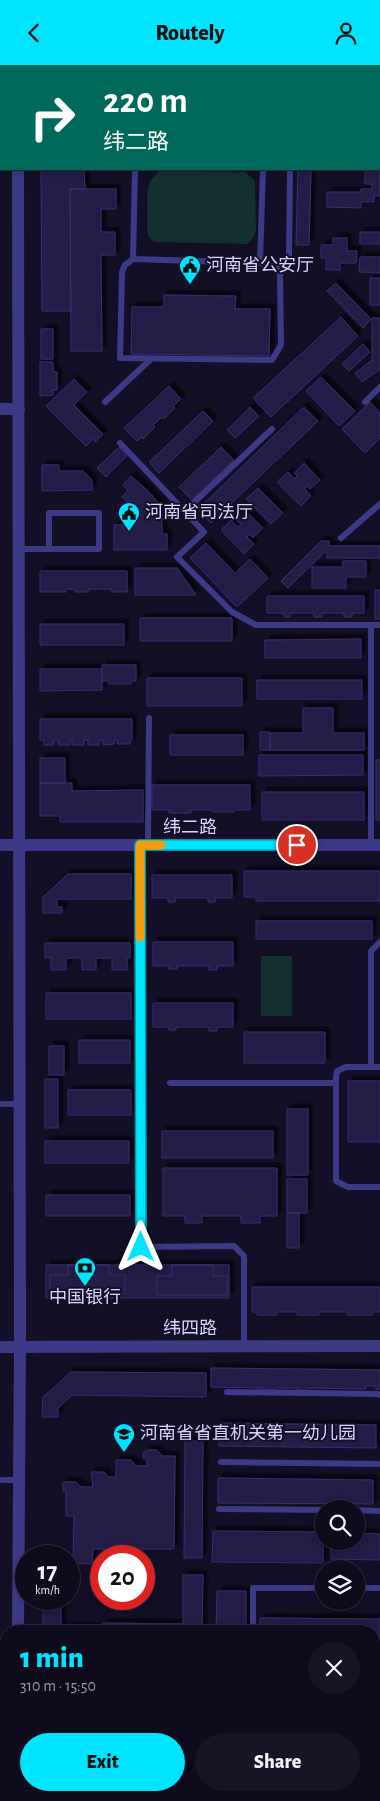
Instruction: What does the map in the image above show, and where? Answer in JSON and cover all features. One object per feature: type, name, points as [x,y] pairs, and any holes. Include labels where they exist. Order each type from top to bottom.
[{"type":"street","points":[[18,170],[20,1104],[18,1625]]},
{"type":"street","points":[[0,409],[18,409]]},
{"type":"street","name":"纬二路","points":[[0,845],[376,845]]},
{"type":"street","name":"纬四路","points":[[0,1347],[380,1346]]},
{"type":"lane","points":[[133,259],[135,170]]},
{"type":"lane","points":[[260,263],[263,170]]},
{"type":"lane","points":[[280,274],[289,255],[290,170]]},
{"type":"lane","points":[[133,259],[260,263],[277,268],[280,274],[281,345],[272,360],[120,359],[122,272],[125,265],[133,259]]},
{"type":"lane","points":[[104,402],[151,359]]},
{"type":"lane","points":[[365,402],[380,387]]},
{"type":"lane","points":[[184,511],[272,429]]},
{"type":"lane","points":[[120,443],[204,532],[177,557],[232,612],[256,625],[380,625]]},
{"type":"lane","points":[[341,538],[380,504]]},
{"type":"lane","points":[[19,549],[49,549],[99,549],[99,513],[49,513],[49,549]]},
{"type":"lane","points":[[371,625],[376,845]]},
{"type":"lane","points":[[149,718],[144,845],[141,1247],[234,1246],[244,1256],[244,1346]]},
{"type":"lane","points":[[372,1067],[371,951],[380,942]]},
{"type":"lane","points":[[380,1067],[346,1067],[337,1071],[336,1083],[336,1181],[348,1187],[380,1187]]},
{"type":"lane","points":[[170,1083],[336,1083]]},
{"type":"lane","points":[[0,1104],[20,1104]]},
{"type":"lane","points":[[227,1392],[380,1395]]},
{"type":"lane","points":[[221,1462],[380,1464]]},
{"type":"lane","points":[[0,1480],[19,1480]]},
{"type":"lane","points":[[219,1509],[315,1510]]},
{"type":"lane","points":[[365,1510],[380,1511]]},
{"type":"lane","points":[[253,1625],[253,1588],[315,1588]]},
{"type":"lane","points":[[365,1588],[380,1588]]},
{"type":"green space","points":[[160,170],[245,172],[255,183],[256,230],[248,244],[154,242],[149,238],[147,231],[147,193],[150,181]]},
{"type":"green space","points":[[261,956],[292,956],[292,1016],[261,1016]]},
{"type":"building","points":[[41,170],[84,170],[85,189],[70,189],[71,311],[42,311]]},
{"type":"building","points":[[298,170],[311,170],[309,245],[296,245]]},
{"type":"building","points":[[365,170],[379,170],[380,196],[374,196],[374,202],[361,202],[361,208],[327,207],[327,192],[361,192],[361,189],[372,189],[372,184],[365,184]]},
{"type":"building","points":[[70,189],[116,189],[116,209],[101,209],[101,232],[115,232],[115,255],[101,255],[102,351],[71,351]]},
{"type":"building","points":[[360,232],[380,232],[380,244],[360,244]]},
{"type":"building","points":[[333,238],[347,238],[347,251],[357,251],[356,263],[340,263],[340,270],[326,270],[326,258],[321,258],[321,245],[333,245]]},
{"type":"building","points":[[360,257],[380,257],[380,273],[359,272]]},
{"type":"building","points":[[370,278],[380,278],[380,305],[370,305]]},
{"type":"building","points":[[336,283],[371,319],[363,328],[327,291]]},
{"type":"building","points":[[164,295],[236,296],[235,309],[270,309],[269,356],[131,354],[132,307],[164,307]]},
{"type":"building","points":[[341,317],[358,336],[271,417],[253,398]]},
{"type":"building","points":[[372,318],[380,318],[380,369],[362,382],[355,373],[372,360]]},
{"type":"building","points":[[41,329],[53,329],[53,359],[41,359]]},
{"type":"building","points":[[363,344],[370,352],[349,371],[342,364]]},
{"type":"building","points":[[40,362],[53,362],[53,372],[57,372],[57,390],[53,390],[53,395],[40,396]]},
{"type":"building","points":[[321,377],[355,411],[339,426],[306,391]]},
{"type":"building","points":[[74,379],[87,392],[74,405],[103,434],[95,442],[93,439],[86,446],[46,406]]},
{"type":"building","points":[[169,386],[181,399],[173,406],[175,408],[164,419],[162,417],[153,425],[155,427],[143,439],[141,437],[137,441],[124,428]]},
{"type":"building","points":[[370,402],[380,413],[380,438],[365,453],[342,429]]},
{"type":"building","points":[[250,407],[259,416],[235,438],[227,430]]},
{"type":"building","points":[[304,407],[318,421],[211,523],[198,509]]},
{"type":"building","points":[[203,411],[213,421],[159,473],[149,462]]},
{"type":"building","points":[[119,447],[127,456],[106,477],[97,468]]},
{"type":"building","points":[[221,447],[234,460],[192,500],[179,487]]},
{"type":"building","points":[[304,463],[320,480],[310,489],[307,486],[304,488],[311,496],[301,506],[277,482],[288,472],[295,479],[297,476],[294,473]]},
{"type":"building","points":[[42,465],[59,465],[59,471],[83,471],[92,480],[92,490],[42,491]]},
{"type":"building","points":[[131,476],[161,506],[162,534],[167,534],[167,550],[114,550],[114,525],[124,525],[126,514],[131,505],[122,497],[128,490],[123,485]]},
{"type":"building","points":[[258,488],[283,513],[271,524],[246,499]]},
{"type":"building","points":[[247,512],[263,528],[253,538],[250,534],[247,537],[254,544],[244,554],[221,530],[231,520],[238,527],[241,524],[237,521]]},
{"type":"building","points":[[321,541],[329,541],[329,546],[380,546],[380,558],[327,558],[327,552],[325,552],[288,588],[281,581]]},
{"type":"building","points":[[206,543],[235,573],[250,559],[268,578],[237,607],[190,558]]},
{"type":"building","points":[[343,561],[366,561],[366,577],[346,577],[346,588],[312,588],[312,567],[343,567]]},
{"type":"building","points":[[135,568],[177,568],[196,595],[135,595]]},
{"type":"building","points":[[40,571],[127,571],[127,592],[112,592],[112,589],[88,589],[88,592],[75,592],[75,589],[66,589],[66,592],[40,592]]},
{"type":"building","points":[[375,590],[380,590],[380,619],[375,619]]},
{"type":"building","points":[[267,596],[364,596],[364,613],[352,613],[352,617],[344,617],[344,613],[322,613],[322,617],[314,617],[314,613],[290,613],[290,617],[284,617],[284,613],[267,613]]},
{"type":"building","points":[[140,618],[232,618],[232,641],[140,641]]},
{"type":"building","points":[[40,624],[124,624],[124,645],[40,645]]},
{"type":"building","points":[[361,639],[361,658],[265,658],[265,640]]},
{"type":"building","points":[[102,665],[136,665],[136,681],[131,681],[131,684],[109,684],[109,681],[102,681]]},
{"type":"building","points":[[40,669],[102,669],[102,690],[40,691]]},
{"type":"building","points":[[147,678],[242,678],[242,706],[147,706]]},
{"type":"building","points":[[257,680],[362,680],[362,699],[257,699]]},
{"type":"building","points":[[303,708],[333,708],[333,733],[364,733],[364,750],[270,750],[270,733],[303,733]]},
{"type":"building","points":[[40,719],[132,719],[132,740],[130,740],[130,744],[117,744],[117,740],[114,740],[114,744],[103,745],[103,740],[99,740],[99,745],[88,745],[88,740],[84,740],[84,745],[72,745],[72,740],[70,740],[70,745],[58,745],[58,740],[54,740],[54,745],[44,745],[44,740],[40,740]]},
{"type":"building","points":[[260,732],[270,732],[270,750],[260,750]]},
{"type":"building","points":[[170,735],[243,735],[243,755],[170,755]]},
{"type":"building","points":[[259,755],[363,755],[363,775],[259,776]]},
{"type":"building","points":[[40,758],[65,758],[65,783],[40,783]]},
{"type":"building","points":[[376,760],[380,760],[380,820],[376,820]]},
{"type":"building","points":[[40,783],[72,783],[72,791],[143,790],[143,822],[60,822],[60,816],[40,816]]},
{"type":"building","points":[[152,785],[250,785],[250,810],[213,812],[213,810],[190,810],[191,813],[169,813],[169,810],[152,810]]},
{"type":"building","points":[[262,792],[364,792],[364,820],[262,820]]},
{"type":"building","points":[[244,871],[380,871],[380,901],[256,901],[256,897],[244,897]]},
{"type":"building","points":[[68,874],[131,874],[131,899],[57,899],[57,907],[62,907],[62,913],[43,913],[43,897]]},
{"type":"building","points":[[152,875],[232,875],[232,898],[215,898],[215,902],[208,902],[208,898],[175,898],[175,902],[168,902],[168,898],[152,898]]},
{"type":"building","points":[[256,921],[372,921],[372,939],[256,939]]},
{"type":"building","points":[[153,942],[233,942],[233,966],[217,966],[217,970],[209,970],[209,966],[177,966],[177,969],[169,969],[169,966],[153,966]]},
{"type":"building","points":[[45,943],[130,943],[130,958],[127,958],[127,970],[112,970],[112,958],[96,958],[96,970],[82,970],[82,958],[66,958],[66,970],[51,970],[51,958],[45,958]]},
{"type":"building","points":[[46,993],[131,993],[131,1019],[46,1019]]},
{"type":"building","points":[[153,1003],[233,1003],[233,1027],[217,1027],[217,1031],[209,1031],[209,1027],[176,1027],[176,1030],[169,1030],[169,1027],[153,1027]]},
{"type":"building","points":[[244,1032],[325,1032],[325,1063],[244,1063]]},
{"type":"building","points":[[79,1040],[130,1040],[130,1063],[79,1063]]},
{"type":"building","points":[[49,1046],[64,1046],[64,1075],[49,1075]]},
{"type":"building","points":[[45,1079],[58,1079],[58,1128],[45,1128]]},
{"type":"building","points":[[348,1081],[380,1081],[380,1142],[348,1142]]},
{"type":"building","points":[[68,1090],[131,1090],[131,1115],[68,1115]]},
{"type":"building","points":[[287,1109],[308,1109],[308,1175],[287,1175]]},
{"type":"building","points":[[162,1131],[273,1131],[273,1158],[162,1158]]},
{"type":"building","points":[[45,1141],[129,1141],[129,1163],[45,1163]]},
{"type":"building","points":[[163,1168],[277,1168],[277,1216],[260,1216],[260,1223],[241,1223],[241,1216],[202,1216],[202,1223],[185,1223],[185,1216],[163,1216]]},
{"type":"building","points":[[287,1179],[307,1179],[307,1213],[287,1213]]},
{"type":"building","points":[[46,1195],[130,1195],[130,1216],[46,1216]]},
{"type":"building","points":[[287,1213],[299,1213],[299,1248],[287,1248]]},
{"type":"building","points":[[46,1265],[229,1265],[229,1298],[46,1298]]},
{"type":"building","points":[[68,1265],[109,1265],[109,1275],[125,1275],[125,1294],[50,1294],[50,1275],[68,1275]]},
{"type":"building","points":[[172,1265],[213,1265],[213,1276],[227,1276],[227,1295],[157,1295],[157,1276],[172,1276]]},
{"type":"building","points":[[252,1287],[380,1287],[380,1312],[372,1312],[372,1315],[347,1315],[347,1312],[319,1312],[319,1315],[297,1315],[297,1312],[277,1312],[277,1315],[257,1315],[257,1312],[252,1312]]},
{"type":"building","points":[[211,1368],[380,1370],[380,1389],[376,1389],[376,1386],[366,1386],[366,1389],[309,1388],[309,1391],[297,1391],[297,1388],[275,1388],[275,1391],[263,1391],[263,1388],[211,1387]]},
{"type":"building","points":[[71,1372],[206,1373],[206,1397],[72,1395],[58,1408],[58,1417],[42,1417],[43,1397]]},
{"type":"building","points":[[219,1423],[376,1425],[376,1448],[219,1446]]},
{"type":"building","points":[[185,1441],[203,1441],[202,1558],[184,1558]]},
{"type":"building","points":[[147,1450],[157,1450],[162,1456],[175,1456],[174,1549],[155,1549],[155,1545],[90,1545],[90,1564],[80,1563],[80,1545],[73,1545],[74,1516],[66,1516],[66,1491],[63,1491],[63,1482],[76,1482],[81,1487],[93,1487],[91,1472],[104,1472],[108,1477],[116,1477],[116,1460],[131,1460],[136,1466],[147,1466],[147,1458],[143,1458],[143,1453]]},
{"type":"building","points":[[218,1478],[373,1480],[373,1504],[365,1504],[365,1500],[315,1500],[315,1504],[218,1503]]},
{"type":"building","points":[[213,1531],[315,1532],[315,1550],[323,1550],[323,1560],[315,1560],[315,1563],[212,1562]]},
{"type":"building","points":[[365,1533],[380,1534],[380,1560],[331,1559],[331,1550],[365,1550]]},
{"type":"building","points":[[183,1575],[203,1575],[202,1625],[103,1625],[103,1623],[183,1624]]},
{"type":"building","points":[[217,1591],[246,1591],[246,1625],[216,1625]]},
{"type":"building","points":[[43,1610],[61,1610],[61,1625],[43,1625]]},
{"type":"building","points":[[260,1618],[380,1619],[380,1625],[260,1625]]},
{"type":"slow traffic","points":[[140,937],[140,845],[161,845]]},
{"type":"place","name":"河南省公安厅","points":[[190,285]]},
{"type":"place","name":"河南省司法厅","points":[[129,532]]},
{"type":"place","name":"中国银行","points":[[85,1287]]},
{"type":"place","name":"河南省省直机关第一幼儿园","points":[[124,1453]]},
{"type":"route","points":[[141,1247],[140,845],[297,845]]}]
